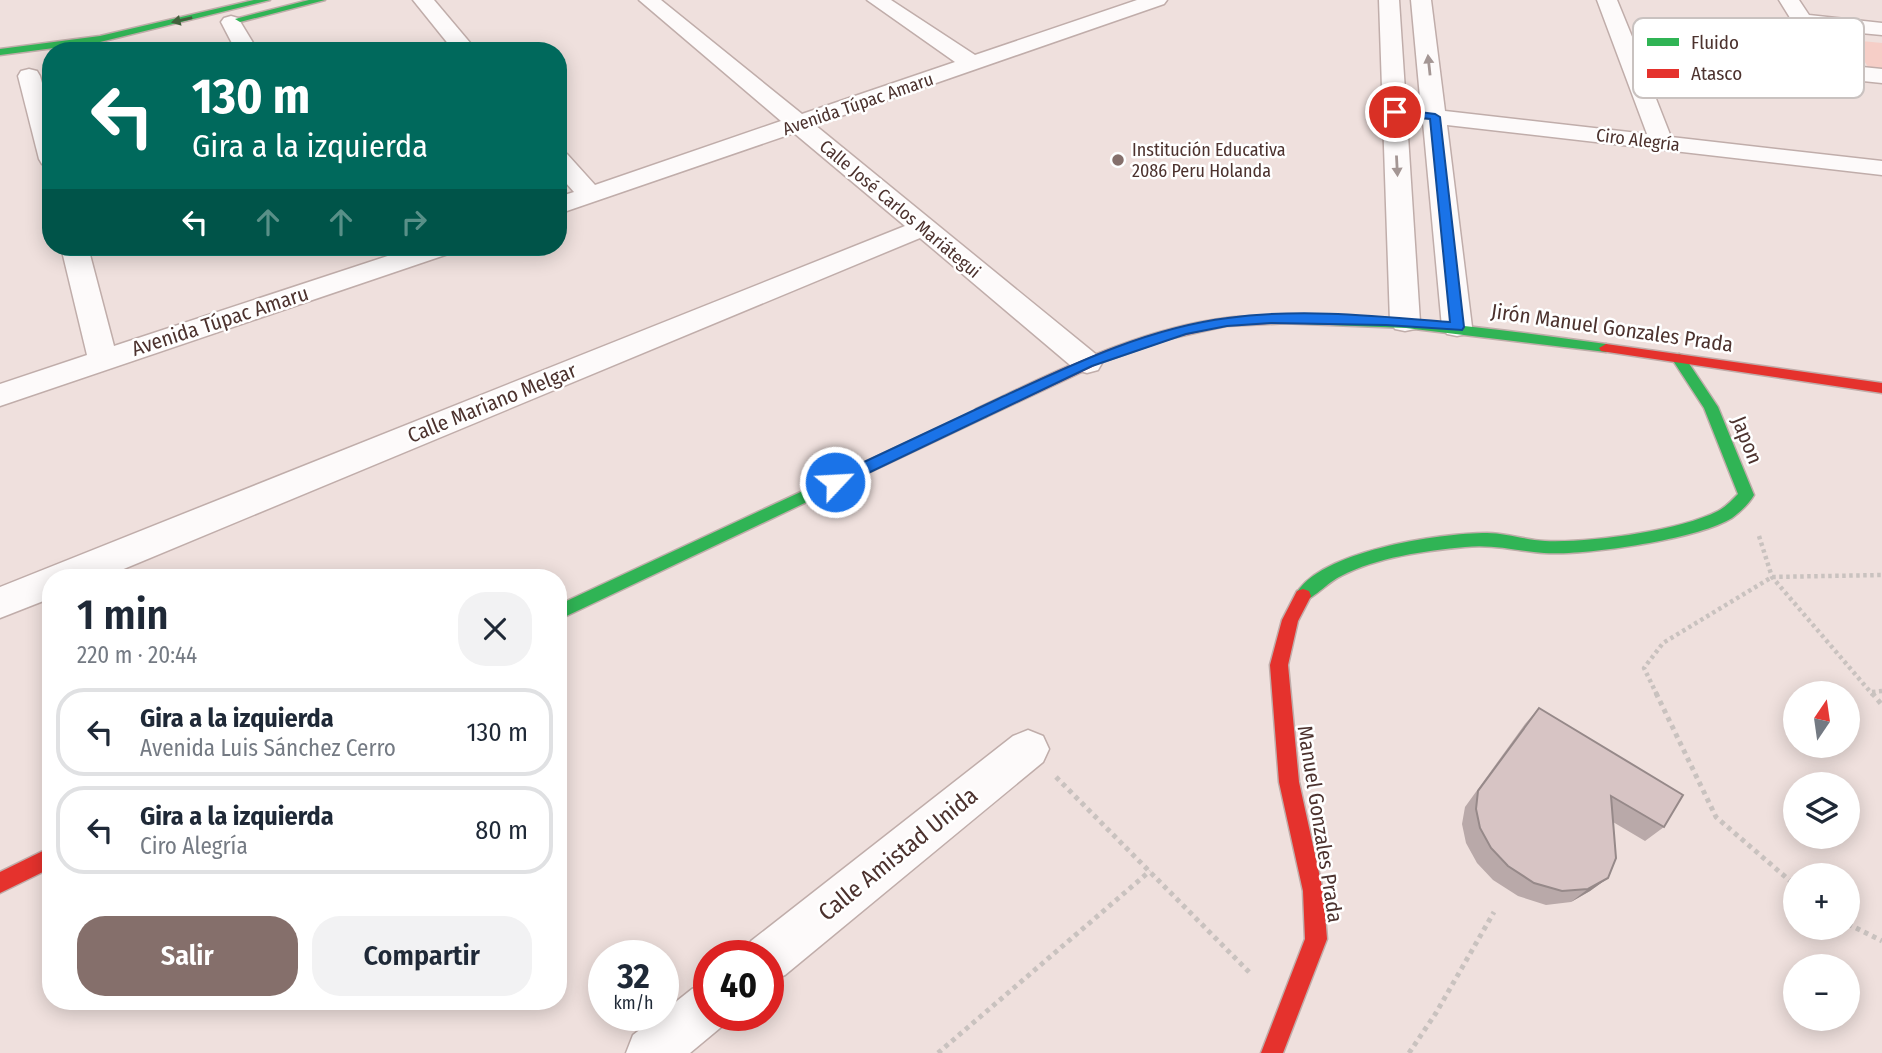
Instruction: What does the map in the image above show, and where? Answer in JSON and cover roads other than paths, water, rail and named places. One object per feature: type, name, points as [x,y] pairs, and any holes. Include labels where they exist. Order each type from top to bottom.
[{"type":"street","points":[[83,42],[265,0]]},
{"type":"street","points":[[146,42],[320,0]]},
{"type":"street","points":[[423,0],[458,42]]},
{"type":"street","name":"Calle José Carlos Mariátegui","points":[[649,0],[1087,363]]},
{"type":"street","points":[[877,0],[973,64]]},
{"type":"street","name":"Avenida Túpac Amaru","points":[[567,203],[800,125],[1157,0]]},
{"type":"street","points":[[1389,0],[1405,322]]},
{"type":"street","points":[[1422,0],[1457,327]]},
{"type":"street","points":[[1607,0],[1633,68]]},
{"type":"street","points":[[1789,0],[1801,18]]},
{"type":"street","points":[[231,22],[242,42]]},
{"type":"street","points":[[1864,27],[1882,29]]},
{"type":"street","points":[[0,52],[42,48]]},
{"type":"street","points":[[1626,50],[1633,51]]},
{"type":"street","points":[[24,73],[42,130]]},
{"type":"street","points":[[1864,74],[1882,76]]},
{"type":"street","points":[[1645,98],[1662,143]]},
{"type":"street","name":"Ciro Alegría","points":[[1395,112],[1882,168]]},
{"type":"street","points":[[567,169],[590,195]]},
{"type":"street","name":"Calle Mariano Melgar","points":[[103,569],[922,228]]},
{"type":"street","points":[[76,256],[103,360]]},
{"type":"street","name":"Avenida Túpac Amaru","points":[[0,394],[103,360],[364,259],[383,256]]},
{"type":"street","name":"Jirón Manuel Gonzales Prada","points":[[567,609],[1087,363],[1184,331],[1227,322],[1283,318],[1405,322],[1457,327],[1882,388]]},
{"type":"street","name":"Japon","points":[[1679,359],[1711,407],[1746,495],[1725,515],[1704,523]]},
{"type":"street","name":"Manuel Gonzales Prada","points":[[1272,1053],[1316,939],[1313,891],[1289,782],[1279,665],[1290,620],[1305,592],[1333,570],[1398,550],[1488,538],[1546,547],[1581,546],[1666,533],[1704,523]]},
{"type":"street","points":[[0,603],[42,586]]},
{"type":"street","name":"Calle Amistad Unida","points":[[784,945],[1028,749]]},
{"type":"street","points":[[0,883],[42,862]]},
{"type":"street","points":[[651,1053],[693,1019]]},
{"type":"place","name":"Institución Educativa 2086 Peru Holanda","points":[[1118,160]]}]
